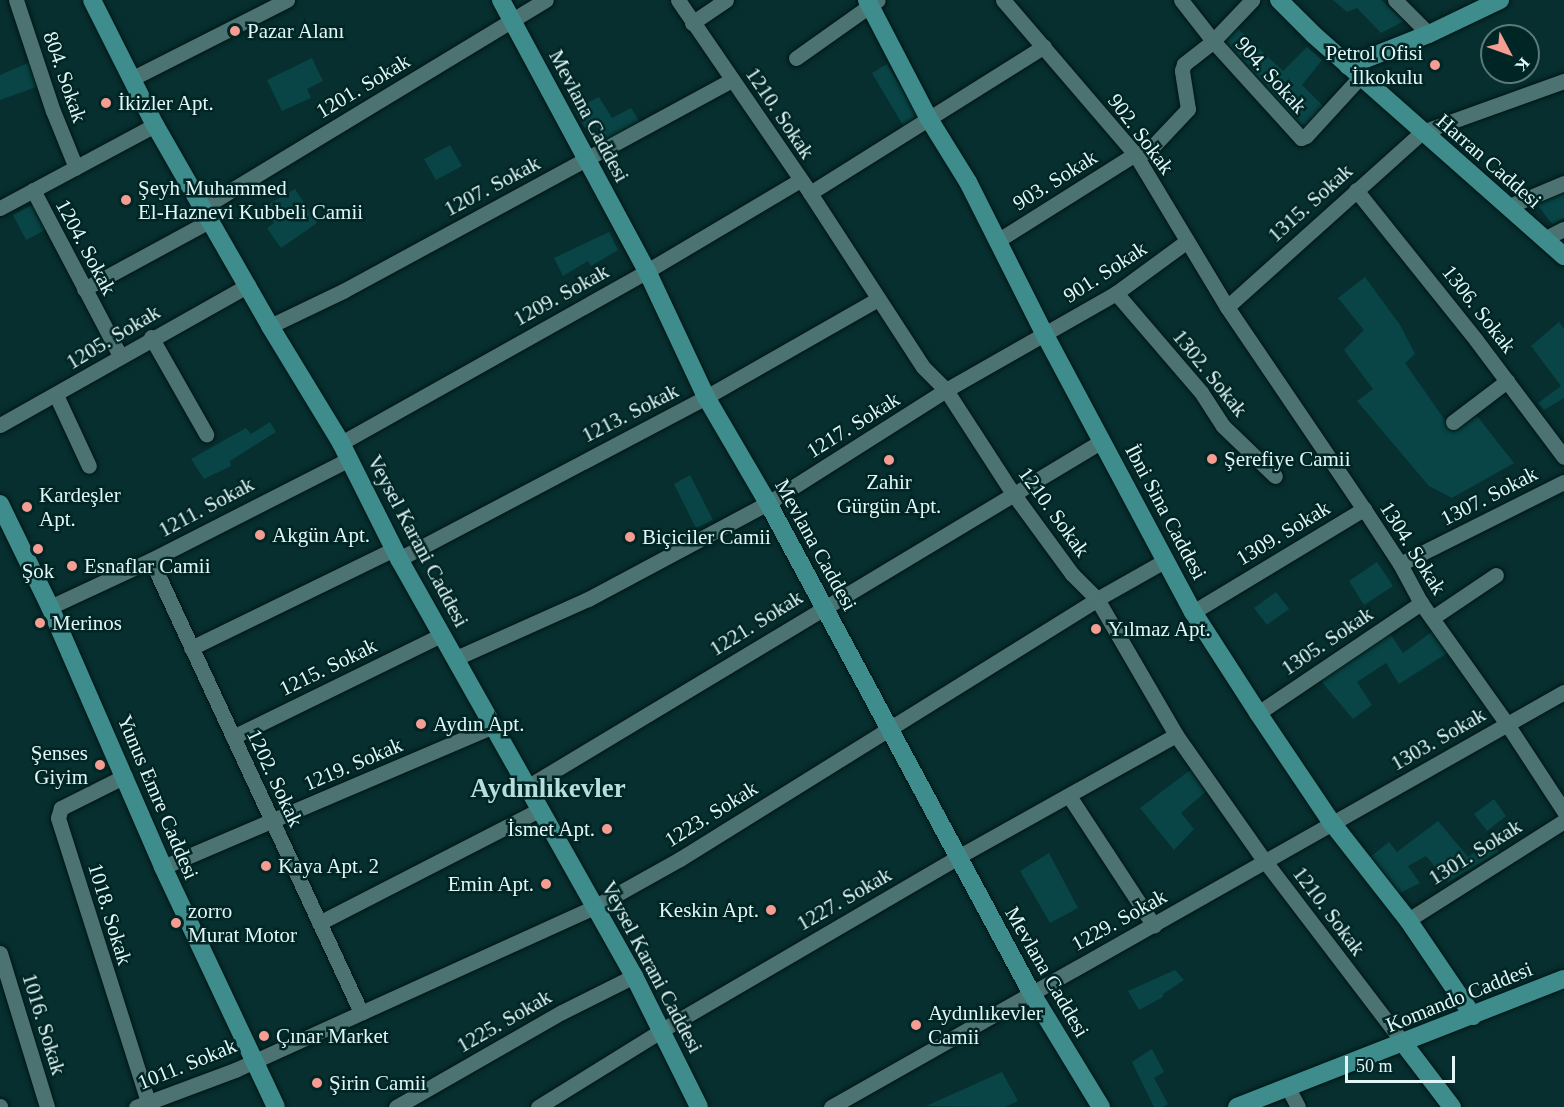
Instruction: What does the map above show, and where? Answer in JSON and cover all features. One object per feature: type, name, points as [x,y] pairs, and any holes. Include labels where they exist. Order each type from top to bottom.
[{"type":"street","name":"804. Sokak","points":[[16,0],[52,111],[76,168]]},
{"type":"street","name":"Veysel Karani Caddesi","points":[[92,0],[155,126],[345,451],[396,554],[634,976],[699,1107]]},
{"type":"street","points":[[131,79],[287,0]]},
{"type":"street","name":"Mevlana Caddesi","points":[[501,0],[647,271],[706,397],[768,503],[824,606],[956,858],[1031,992],[1101,1107]]},
{"type":"street","name":"1201. Sokak","points":[[84,289],[546,0]]},
{"type":"street","name":"1210. Sokak","points":[[678,0],[810,193],[923,367],[946,390],[1012,492],[1072,573],[1097,598],[1176,735],[1264,861],[1404,1044]]},
{"type":"street","points":[[692,23],[726,0]]},
{"type":"street","name":"902. Sokak","points":[[1003,0],[1135,154],[1227,306]]},
{"type":"street","name":"904. Sokak","points":[[1181,0],[1213,41],[1301,138],[1306,136],[1354,71]]},
{"type":"street","points":[[1213,41],[1252,0]]},
{"type":"street","name":"Harran Caddesi","points":[[1279,0],[1354,71],[1564,256]]},
{"type":"street","points":[[1395,0],[1429,34]]},
{"type":"street","points":[[1354,71],[1493,1]]},
{"type":"street","points":[[796,58],[872,2]]},
{"type":"street","name":"İbni Sina Caddesi","points":[[872,2],[929,119],[968,182],[1045,335],[1193,612],[1332,823],[1408,920],[1473,1016]]},
{"type":"street","name":"903. Sokak","points":[[997,241],[1135,154],[1145,152],[1155,144],[1188,109],[1182,70],[1184,64],[1213,41]]},
{"type":"street","points":[[810,193],[1044,46]]},
{"type":"street","name":"1207. Sokak","points":[[270,326],[343,291],[732,80]]},
{"type":"street","points":[[1422,132],[1564,81]]},
{"type":"street","points":[[0,206],[155,126]]},
{"type":"street","name":"1315. Sokak","points":[[1227,306],[1422,132]]},
{"type":"street","name":"1209. Sokak","points":[[345,451],[800,180]]},
{"type":"street","points":[[1507,207],[1564,183]]},
{"type":"street","name":"1204. Sokak","points":[[33,190],[120,356]]},
{"type":"street","name":"1306. Sokak","points":[[1356,190],[1411,256],[1564,458]]},
{"type":"street","points":[[1544,239],[1564,229]]},
{"type":"street","name":"901. Sokak","points":[[1045,335],[1116,292],[1187,241]]},
{"type":"street","name":"1205. Sokak","points":[[0,425],[56,395],[151,337],[248,285]]},
{"type":"street","name":"1302. Sokak","points":[[1116,292],[1200,392],[1223,426],[1275,476]]},
{"type":"street","name":"1213. Sokak","points":[[191,648],[396,554],[706,397],[878,299]]},
{"type":"street","name":"1304. Sokak","points":[[1227,306],[1400,564],[1421,603],[1507,724],[1564,811]]},
{"type":"street","name":"1217. Sokak","points":[[456,658],[588,599],[768,503],[946,390],[1045,335]]},
{"type":"street","points":[[151,337],[206,434]]},
{"type":"street","points":[[1453,422],[1507,381]]},
{"type":"street","points":[[56,395],[89,466]]},
{"type":"street","name":"1221. Sokak","points":[[527,787],[1012,492],[1102,441]]},
{"type":"street","name":"1211. Sokak","points":[[50,607],[151,560],[345,451]]},
{"type":"street","name":"1307. Sokak","points":[[1400,564],[1564,482]]},
{"type":"street","name":"Yunus Emre Caddesi","points":[[0,504],[50,607],[163,867],[276,1107]]},
{"type":"street","name":"1309. Sokak","points":[[1193,612],[1364,509]]},
{"type":"street","name":"1202. Sokak","points":[[151,560],[361,1013]]},
{"type":"street","name":"1223. Sokak","points":[[254,1060],[594,908],[680,859],[1097,598],[1166,560]]},
{"type":"street","points":[[1432,618],[1496,575]]},
{"type":"street","name":"1305. Sokak","points":[[1258,713],[1421,603]]},
{"type":"street","name":"1215. Sokak","points":[[233,737],[441,635]]},
{"type":"street","name":"1303. Sokak","points":[[1332,823],[1564,692]]},
{"type":"street","name":"1219. Sokak","points":[[163,867],[366,783],[493,726]]},
{"type":"street","name":"1227. Sokak","points":[[538,1107],[662,1030],[956,858],[1176,735]]},
{"type":"street","name":"1018. Sokak","points":[[125,776],[62,808],[58,818],[142,1104]]},
{"type":"street","points":[[1069,796],[1154,926]]},
{"type":"street","points":[[320,922],[539,810]]},
{"type":"street","name":"1301. Sokak","points":[[1408,920],[1564,821]]},
{"type":"street","name":"1229. Sokak","points":[[831,1107],[1031,992],[1154,926],[1332,823]]},
{"type":"street","name":"1016. Sokak","points":[[0,953],[48,1107]]},
{"type":"street","name":"1225. Sokak","points":[[396,1107],[553,1017],[634,976]]},
{"type":"street","name":"Komando Caddesi","points":[[1237,1107],[1404,1044],[1564,979]]},
{"type":"street","points":[[1404,1044],[1452,1107]]},
{"type":"street","name":"1011. Sokak","points":[[142,1104],[235,1070],[254,1060]]},
{"type":"street","points":[[1288,1088],[1298,1107]]},
{"type":"shaded area","points":[[1333,0],[1381,0],[1404,21],[1381,33],[1357,8],[1347,12]]},
{"type":"shaded area","points":[[1236,27],[1283,71],[1307,47],[1322,60],[1302,85],[1324,107],[1299,132],[1221,44]]},
{"type":"shaded area","points":[[312,58],[323,81],[307,89],[311,98],[282,111],[267,80]]},
{"type":"shaded area","points":[[30,62],[39,86],[0,100],[0,75]]},
{"type":"shaded area","points":[[887,64],[919,118],[904,127],[872,73]]},
{"type":"shaded area","points":[[599,97],[612,118],[631,108],[640,122],[605,141],[594,122],[585,128],[574,110]]},
{"type":"shaded area","points":[[450,145],[462,166],[436,180],[424,159]]},
{"type":"shaded area","points":[[295,189],[317,223],[281,248],[267,228],[274,223],[265,206]]},
{"type":"shaded area","points":[[1564,191],[1564,218],[1552,224],[1536,203]]},
{"type":"shaded area","points":[[34,204],[47,229],[26,240],[13,215]]},
{"type":"shaded area","points":[[609,232],[618,250],[591,266],[588,261],[563,276],[554,258]]},
{"type":"shaded area","points":[[1365,277],[1400,325],[1415,354],[1405,363],[1451,429],[1477,416],[1514,463],[1452,498],[1429,486],[1357,401],[1373,389],[1344,350],[1364,330],[1338,298]]},
{"type":"shaded area","points":[[1559,322],[1564,329],[1564,398],[1544,410],[1538,403],[1561,386],[1531,346]]},
{"type":"shaded area","points":[[270,422],[276,432],[230,461],[231,466],[204,479],[191,459],[246,428],[251,434]]},
{"type":"shaded area","points":[[690,475],[713,520],[696,528],[674,484]]},
{"type":"shaded area","points":[[1377,562],[1393,586],[1364,605],[1349,581]]},
{"type":"shaded area","points":[[1276,592],[1289,609],[1267,625],[1254,608]]},
{"type":"shaded area","points":[[1433,631],[1449,652],[1399,684],[1386,663],[1357,682],[1372,705],[1353,719],[1321,681],[1389,632],[1403,653]]},
{"type":"shaded area","points":[[1193,768],[1209,789],[1181,813],[1194,829],[1174,850],[1140,808]]},
{"type":"shaded area","points":[[1494,799],[1506,816],[1487,831],[1474,814]]},
{"type":"shaded area","points":[[1438,821],[1468,857],[1491,841],[1499,852],[1448,882],[1426,856],[1408,866],[1420,883],[1396,895],[1369,858],[1389,842],[1397,852]]},
{"type":"shaded area","points":[[1049,853],[1078,908],[1050,923],[1020,871]]},
{"type":"shaded area","points":[[1175,970],[1184,980],[1163,994],[1163,997],[1139,1010],[1128,991]]},
{"type":"shaded area","points":[[1152,1049],[1164,1072],[1154,1078],[1168,1104],[1163,1107],[1154,1107],[1132,1062]]},
{"type":"shaded area","points":[[1002,1072],[1018,1101],[1005,1107],[926,1106]]},
{"type":"place","name":"Pazar Alanı","points":[[235,31]]},
{"type":"place","name":"Petrol Ofisi İlkokulu","points":[[1435,65]]},
{"type":"place","name":"İkizler Apt.","points":[[106,103]]},
{"type":"place","name":"Şeyh Muhammed El-Haznevi Kubbeli Camii","points":[[126,200]]},
{"type":"place","name":"Şerefiye Camii","points":[[1212,459]]},
{"type":"place","name":"Zahir Gürgün Apt.","points":[[889,460]]},
{"type":"place","name":"Kardeşler Apt.","points":[[27,507]]},
{"type":"place","name":"Akgün Apt.","points":[[260,535]]},
{"type":"place","name":"Biçiciler Camii","points":[[630,537]]},
{"type":"place","name":"Şok","points":[[38,549]]},
{"type":"place","name":"Esnaflar Camii","points":[[72,566]]},
{"type":"place","name":"Merinos","points":[[40,623]]},
{"type":"place","name":"Yılmaz Apt.","points":[[1096,629]]},
{"type":"place","name":"Aydın Apt.","points":[[421,724]]},
{"type":"place","name":"Şenses Giyim","points":[[100,765]]},
{"type":"place","name":"İsmet Apt.","points":[[607,829]]},
{"type":"place","name":"Kaya Apt. 2","points":[[266,866]]},
{"type":"place","name":"Emin Apt.","points":[[546,884]]},
{"type":"place","name":"Keskin Apt.","points":[[771,910]]},
{"type":"place","name":"zorro Murat Motor","points":[[176,923]]},
{"type":"place","name":"Aydınlıkevler Camii","points":[[916,1025]]},
{"type":"place","name":"Çınar Market","points":[[264,1036]]},
{"type":"place","name":"Şirin Camii","points":[[317,1083]]},
{"type":"district","name":"Aydınlıkevler","points":[[548,789]]}]
